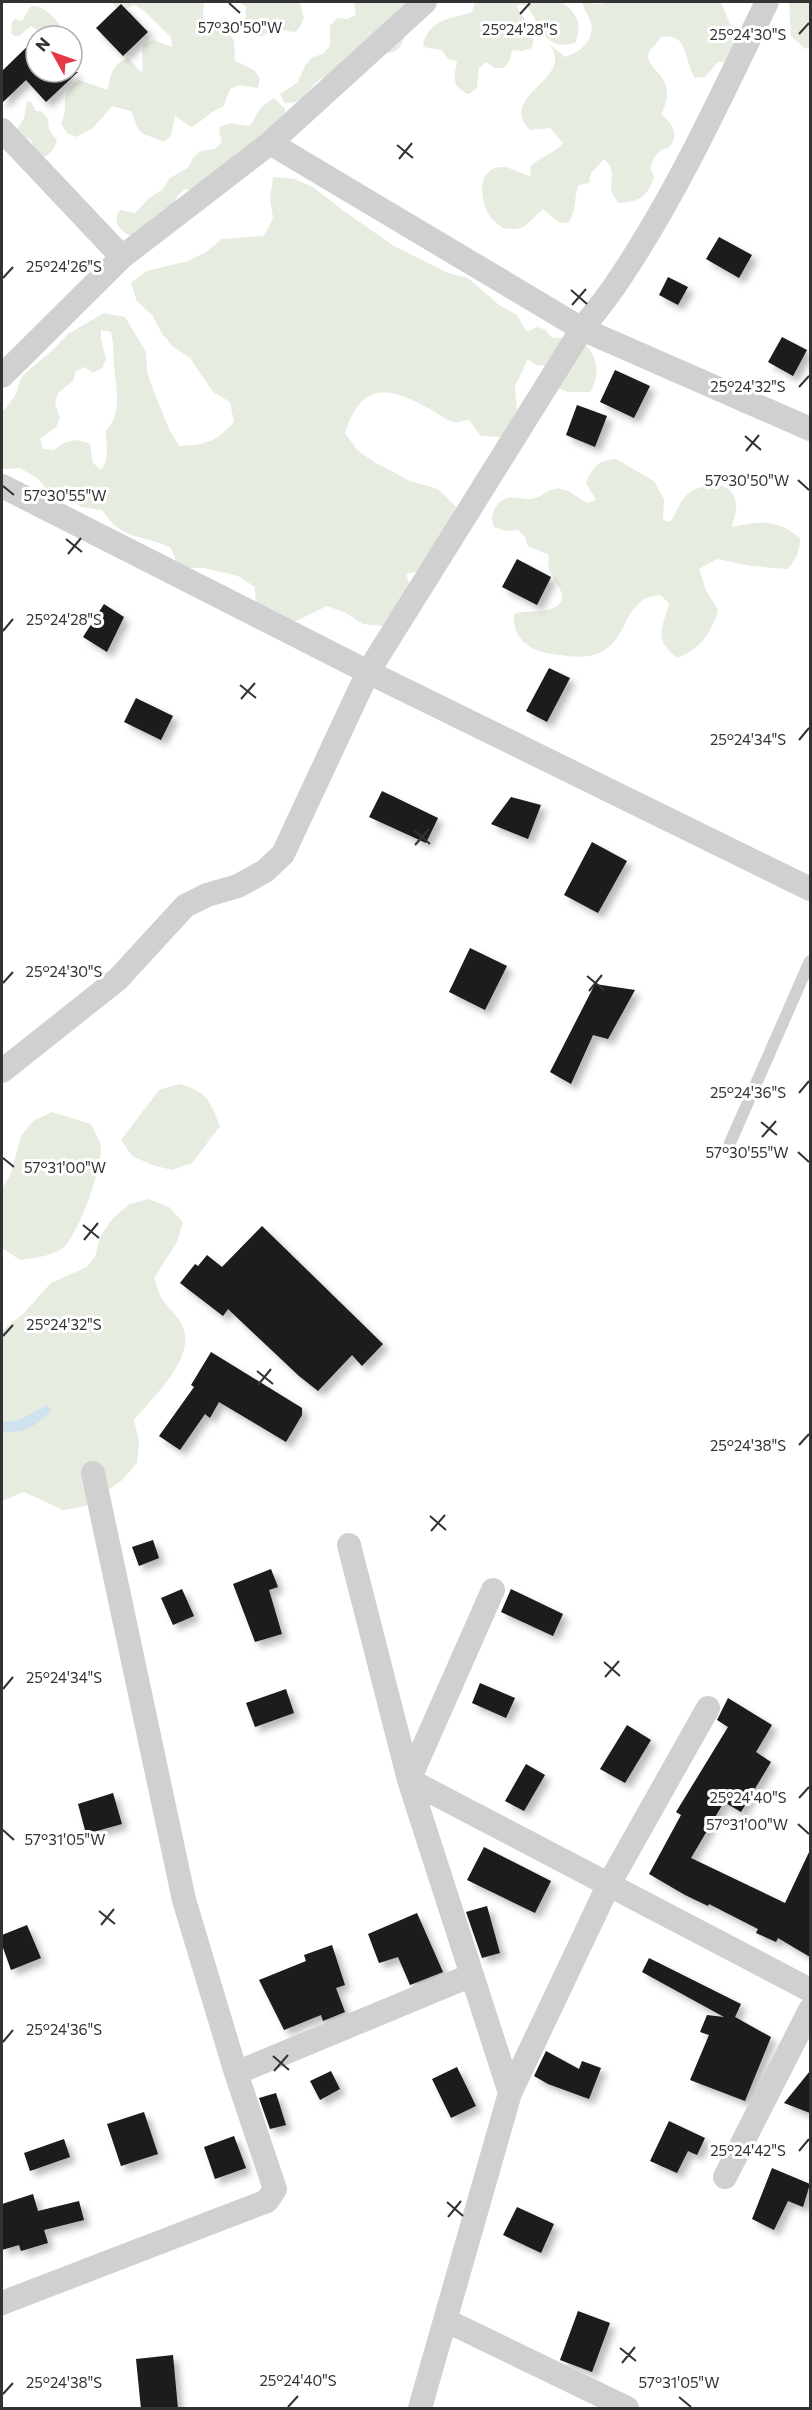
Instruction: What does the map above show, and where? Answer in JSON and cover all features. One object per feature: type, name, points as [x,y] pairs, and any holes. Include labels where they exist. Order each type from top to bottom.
[{"type":"street","points":[[2,376],[122,257],[270,143],[425,2]]},
{"type":"street","points":[[2,1071],[118,979],[185,906],[207,895],[238,886],[265,871],[283,854],[368,672],[582,329],[618,282],[662,209],[695,149],[767,2]]},
{"type":"street","points":[[2,130],[122,257]]},
{"type":"street","points":[[270,143],[582,329],[810,429]]},
{"type":"street","points":[[2,486],[368,672],[810,890]]},
{"type":"street","points":[[2,2303],[267,2201],[275,2189],[236,2073],[184,1900],[93,1473]]},
{"type":"street","points":[[349,1545],[409,1780],[510,2093]]},
{"type":"street","points":[[409,1780],[493,1590]]},
{"type":"street","points":[[420,2409],[510,2093],[609,1884],[708,1707]]},
{"type":"street","points":[[409,1780],[810,1990]]},
{"type":"street","points":[[236,2073],[472,1975]]},
{"type":"street","points":[[725,2177],[810,2010]]},
{"type":"street","points":[[445,2320],[627,2409]]},
{"type":"lane","points":[[730,1143],[810,961]]},
{"type":"shaded area","points":[[112,2],[204,2],[203,16],[210,25],[228,33],[234,40],[235,61],[254,70],[260,78],[258,88],[239,85],[230,89],[223,107],[191,127],[175,116],[171,136],[164,142],[142,133],[131,111],[112,106],[93,128],[76,137],[67,133],[61,124],[66,95],[74,84],[84,84],[84,82],[108,90],[113,70],[123,60],[128,58],[142,73],[144,44],[154,40],[172,47],[171,37],[143,10],[134,5],[125,9],[116,8]]},
{"type":"shaded area","points":[[239,2],[300,2],[304,18],[295,32],[274,30],[262,37],[248,31],[245,22],[246,7]]},
{"type":"shaded area","points":[[354,2],[406,2],[405,30],[401,45],[396,51],[377,52],[332,81],[322,78],[301,99],[284,103],[280,94],[297,83],[306,64],[313,57],[323,54],[330,46],[330,26],[337,18],[347,19],[356,15]]},
{"type":"shaded area","points":[[475,2],[562,2],[577,20],[578,30],[575,43],[564,45],[549,40],[526,5],[517,5],[532,27],[534,39],[532,48],[522,51],[512,50],[510,60],[504,68],[495,68],[486,62],[479,68],[477,88],[469,94],[459,88],[455,81],[457,61],[448,59],[442,50],[423,47],[425,38],[435,25],[472,12]]},
{"type":"shaded area","points":[[582,2],[602,4],[604,2],[721,2],[730,24],[744,39],[728,62],[718,62],[705,77],[695,78],[684,49],[677,39],[661,37],[650,50],[648,58],[665,82],[667,90],[661,114],[671,125],[674,138],[669,147],[661,150],[654,159],[650,168],[654,177],[646,194],[637,200],[619,203],[612,190],[611,170],[604,159],[591,173],[589,183],[579,185],[573,214],[568,223],[558,222],[543,209],[522,227],[503,228],[489,215],[483,200],[485,177],[495,168],[504,167],[531,177],[530,167],[563,143],[550,128],[530,130],[522,118],[522,107],[553,67],[555,56],[549,44],[565,57],[577,52],[589,38],[592,26]]},
{"type":"shaded area","points":[[789,2],[810,2],[810,47],[805,49],[791,36]]},
{"type":"shaded area","points":[[30,7],[40,7],[59,24],[24,24],[24,32],[19,36],[14,36],[11,33],[12,22],[15,19],[22,21]]},
{"type":"shaded area","points":[[274,98],[285,109],[282,118],[260,140],[190,190],[185,189],[178,195],[171,209],[153,217],[146,230],[133,236],[121,230],[117,222],[117,214],[120,210],[135,213],[149,198],[162,190],[170,178],[188,168],[200,151],[215,149],[222,142],[220,127],[230,123],[250,126],[261,107]]},
{"type":"shaded area","points":[[27,101],[31,102],[36,111],[41,111],[48,118],[49,129],[57,141],[53,150],[45,157],[37,153],[31,140],[18,133]]},
{"type":"shaded area","points":[[273,177],[294,179],[313,187],[394,246],[448,273],[468,278],[499,305],[517,315],[527,332],[537,327],[546,330],[552,338],[576,340],[589,349],[595,362],[596,378],[590,392],[568,392],[558,388],[547,366],[536,365],[528,359],[515,386],[518,426],[502,437],[481,436],[469,420],[458,422],[445,419],[415,401],[389,393],[368,396],[359,404],[345,433],[357,450],[410,481],[438,489],[456,507],[441,538],[432,568],[406,574],[412,592],[383,626],[363,624],[346,613],[327,606],[292,623],[256,608],[255,587],[238,576],[204,568],[179,568],[171,548],[125,532],[117,527],[102,510],[81,507],[69,498],[50,493],[37,478],[20,468],[2,469],[2,413],[15,396],[22,376],[68,334],[104,313],[125,317],[146,352],[147,372],[154,392],[169,429],[179,446],[210,441],[228,429],[234,422],[230,402],[213,392],[190,358],[173,347],[161,332],[152,315],[137,301],[131,283],[147,271],[188,261],[206,252],[222,239],[264,236],[273,218],[270,198]],"holes":[[[101,330],[111,332],[117,408],[106,431],[107,456],[101,470],[93,463],[90,444],[71,441],[54,450],[43,449],[40,439],[56,427],[60,418],[55,403],[58,393],[73,381],[76,371],[85,367],[93,373],[102,368],[106,359]]]},
{"type":"shaded area","points":[[616,459],[654,481],[664,499],[663,520],[670,522],[682,500],[694,490],[717,485],[730,490],[734,496],[736,507],[732,527],[768,523],[784,527],[800,538],[797,555],[788,569],[751,566],[717,559],[699,569],[706,590],[718,610],[704,640],[677,658],[664,645],[662,639],[662,627],[669,603],[660,595],[645,599],[635,607],[615,641],[604,650],[590,656],[550,654],[536,650],[520,638],[514,625],[514,614],[556,607],[562,597],[559,586],[549,569],[549,555],[528,546],[525,537],[518,530],[506,531],[494,527],[492,518],[494,509],[508,498],[532,499],[558,488],[569,491],[587,503],[596,500],[586,483],[588,477],[601,463]]},
{"type":"shaded area","points":[[179,1084],[196,1090],[206,1098],[220,1126],[192,1163],[172,1170],[152,1165],[132,1156],[121,1140],[159,1090]]},
{"type":"shaded area","points":[[52,1112],[91,1124],[101,1146],[98,1171],[82,1216],[64,1247],[49,1255],[20,1260],[2,1248],[2,1188],[10,1176],[21,1136],[33,1121]]},
{"type":"shaded area","points":[[149,1199],[169,1207],[183,1222],[177,1242],[154,1278],[162,1299],[182,1325],[185,1337],[184,1350],[179,1363],[161,1389],[134,1420],[139,1441],[137,1463],[121,1481],[86,1506],[63,1510],[24,1492],[2,1501],[2,1331],[23,1314],[51,1283],[87,1267],[95,1257],[100,1237],[113,1218],[130,1204]]},
{"type":"water","points":[[47,1405],[51,1411],[29,1428],[17,1432],[2,1431],[2,1422],[19,1420]]},
{"type":"building","points":[[121,4],[148,32],[123,56],[96,28]]},
{"type":"building","points":[[24,50],[24,82],[2,103],[2,71]]},
{"type":"building","points":[[30,84],[65,84],[46,102]]},
{"type":"building","points":[[719,237],[752,255],[739,278],[706,259]]},
{"type":"building","points":[[668,277],[688,287],[678,305],[659,295]]},
{"type":"building","points":[[782,337],[807,350],[793,376],[768,362]]},
{"type":"building","points":[[615,370],[650,386],[634,418],[600,402]]},
{"type":"building","points":[[577,405],[607,416],[595,447],[566,435]]},
{"type":"building","points":[[517,559],[551,577],[537,605],[502,587]]},
{"type":"building","points":[[104,604],[124,617],[107,652],[83,637]]},
{"type":"building","points":[[549,668],[570,678],[547,722],[526,711]]},
{"type":"building","points":[[136,698],[173,716],[161,740],[124,722]]},
{"type":"building","points":[[382,791],[438,818],[426,843],[369,817]]},
{"type":"building","points":[[511,797],[541,805],[528,839],[491,824]]},
{"type":"building","points":[[592,842],[627,861],[598,913],[564,895]]},
{"type":"building","points":[[470,948],[507,966],[485,1010],[449,992]]},
{"type":"building","points":[[595,984],[635,990],[608,1039],[593,1035],[571,1084],[550,1072]]},
{"type":"building","points":[[262,1226],[383,1344],[362,1366],[352,1355],[318,1391],[228,1309],[223,1316],[180,1283],[195,1264],[198,1266],[207,1255],[222,1267]]},
{"type":"building","points":[[211,1352],[302,1408],[302,1415],[286,1442],[219,1402],[210,1418],[205,1414],[180,1450],[159,1436],[194,1387],[191,1385]]},
{"type":"building","points":[[153,1540],[159,1558],[139,1566],[132,1547]]},
{"type":"building","points":[[271,1569],[278,1587],[269,1590],[282,1634],[255,1642],[233,1584]]},
{"type":"building","points":[[182,1589],[194,1616],[173,1625],[161,1598]]},
{"type":"building","points":[[511,1589],[563,1614],[553,1636],[501,1612]]},
{"type":"building","points":[[480,1683],[515,1698],[506,1718],[472,1703]]},
{"type":"building","points":[[286,1689],[294,1713],[255,1727],[246,1703]]},
{"type":"building","points":[[728,1698],[772,1725],[756,1752],[771,1762],[741,1812],[724,1802],[691,1858],[785,1903],[810,1850],[810,1957],[778,1938],[776,1942],[756,1933],[758,1929],[709,1904],[708,1906],[685,1895],[649,1874],[681,1815],[676,1812],[728,1727],[717,1720]]},
{"type":"building","points":[[627,1725],[651,1740],[625,1783],[600,1769]]},
{"type":"building","points":[[526,1764],[545,1775],[524,1811],[505,1801]]},
{"type":"building","points":[[113,1793],[122,1824],[86,1834],[78,1804]]},
{"type":"building","points":[[484,1847],[551,1881],[535,1913],[467,1880]]},
{"type":"building","points":[[487,1906],[500,1953],[482,1958],[466,1912]]},
{"type":"building","points":[[417,1913],[443,1972],[410,1985],[398,1957],[379,1963],[368,1934]]},
{"type":"building","points":[[27,1925],[41,1958],[11,1970],[2,1945],[2,1935]]},
{"type":"building","points":[[332,1945],[345,1985],[336,1988],[345,2012],[323,2021],[321,2015],[284,2030],[259,1980],[306,1961],[304,1955]]},
{"type":"building","points":[[649,1958],[741,2004],[735,2017],[771,2037],[745,2101],[690,2080],[709,2035],[700,2032],[707,2015],[724,2017],[642,1972]]},
{"type":"building","points":[[546,2051],[579,2069],[582,2061],[601,2068],[589,2099],[548,2084],[534,2076]]},
{"type":"building","points":[[457,2067],[476,2106],[451,2118],[432,2079]]},
{"type":"building","points":[[331,2071],[340,2089],[320,2100],[310,2081]]},
{"type":"building","points":[[810,2071],[810,2113],[784,2103]]},
{"type":"building","points":[[276,2093],[286,2125],[270,2129],[259,2098]]},
{"type":"building","points":[[144,2112],[158,2154],[121,2166],[107,2124]]},
{"type":"building","points":[[669,2121],[705,2138],[697,2155],[688,2151],[677,2173],[650,2161]]},
{"type":"building","points":[[234,2136],[246,2168],[215,2179],[204,2147]]},
{"type":"building","points":[[64,2139],[70,2157],[30,2171],[24,2153]]},
{"type":"building","points":[[772,2168],[810,2184],[803,2207],[788,2201],[774,2230],[752,2219]]},
{"type":"building","points":[[33,2194],[38,2211],[79,2201],[84,2220],[44,2230],[48,2243],[21,2251],[19,2245],[2,2250],[2,2204]]},
{"type":"building","points":[[517,2207],[554,2224],[541,2253],[503,2235]]},
{"type":"building","points":[[578,2311],[610,2323],[592,2372],[560,2360]]},
{"type":"building","points":[[173,2355],[178,2409],[141,2409],[136,2359]]}]
